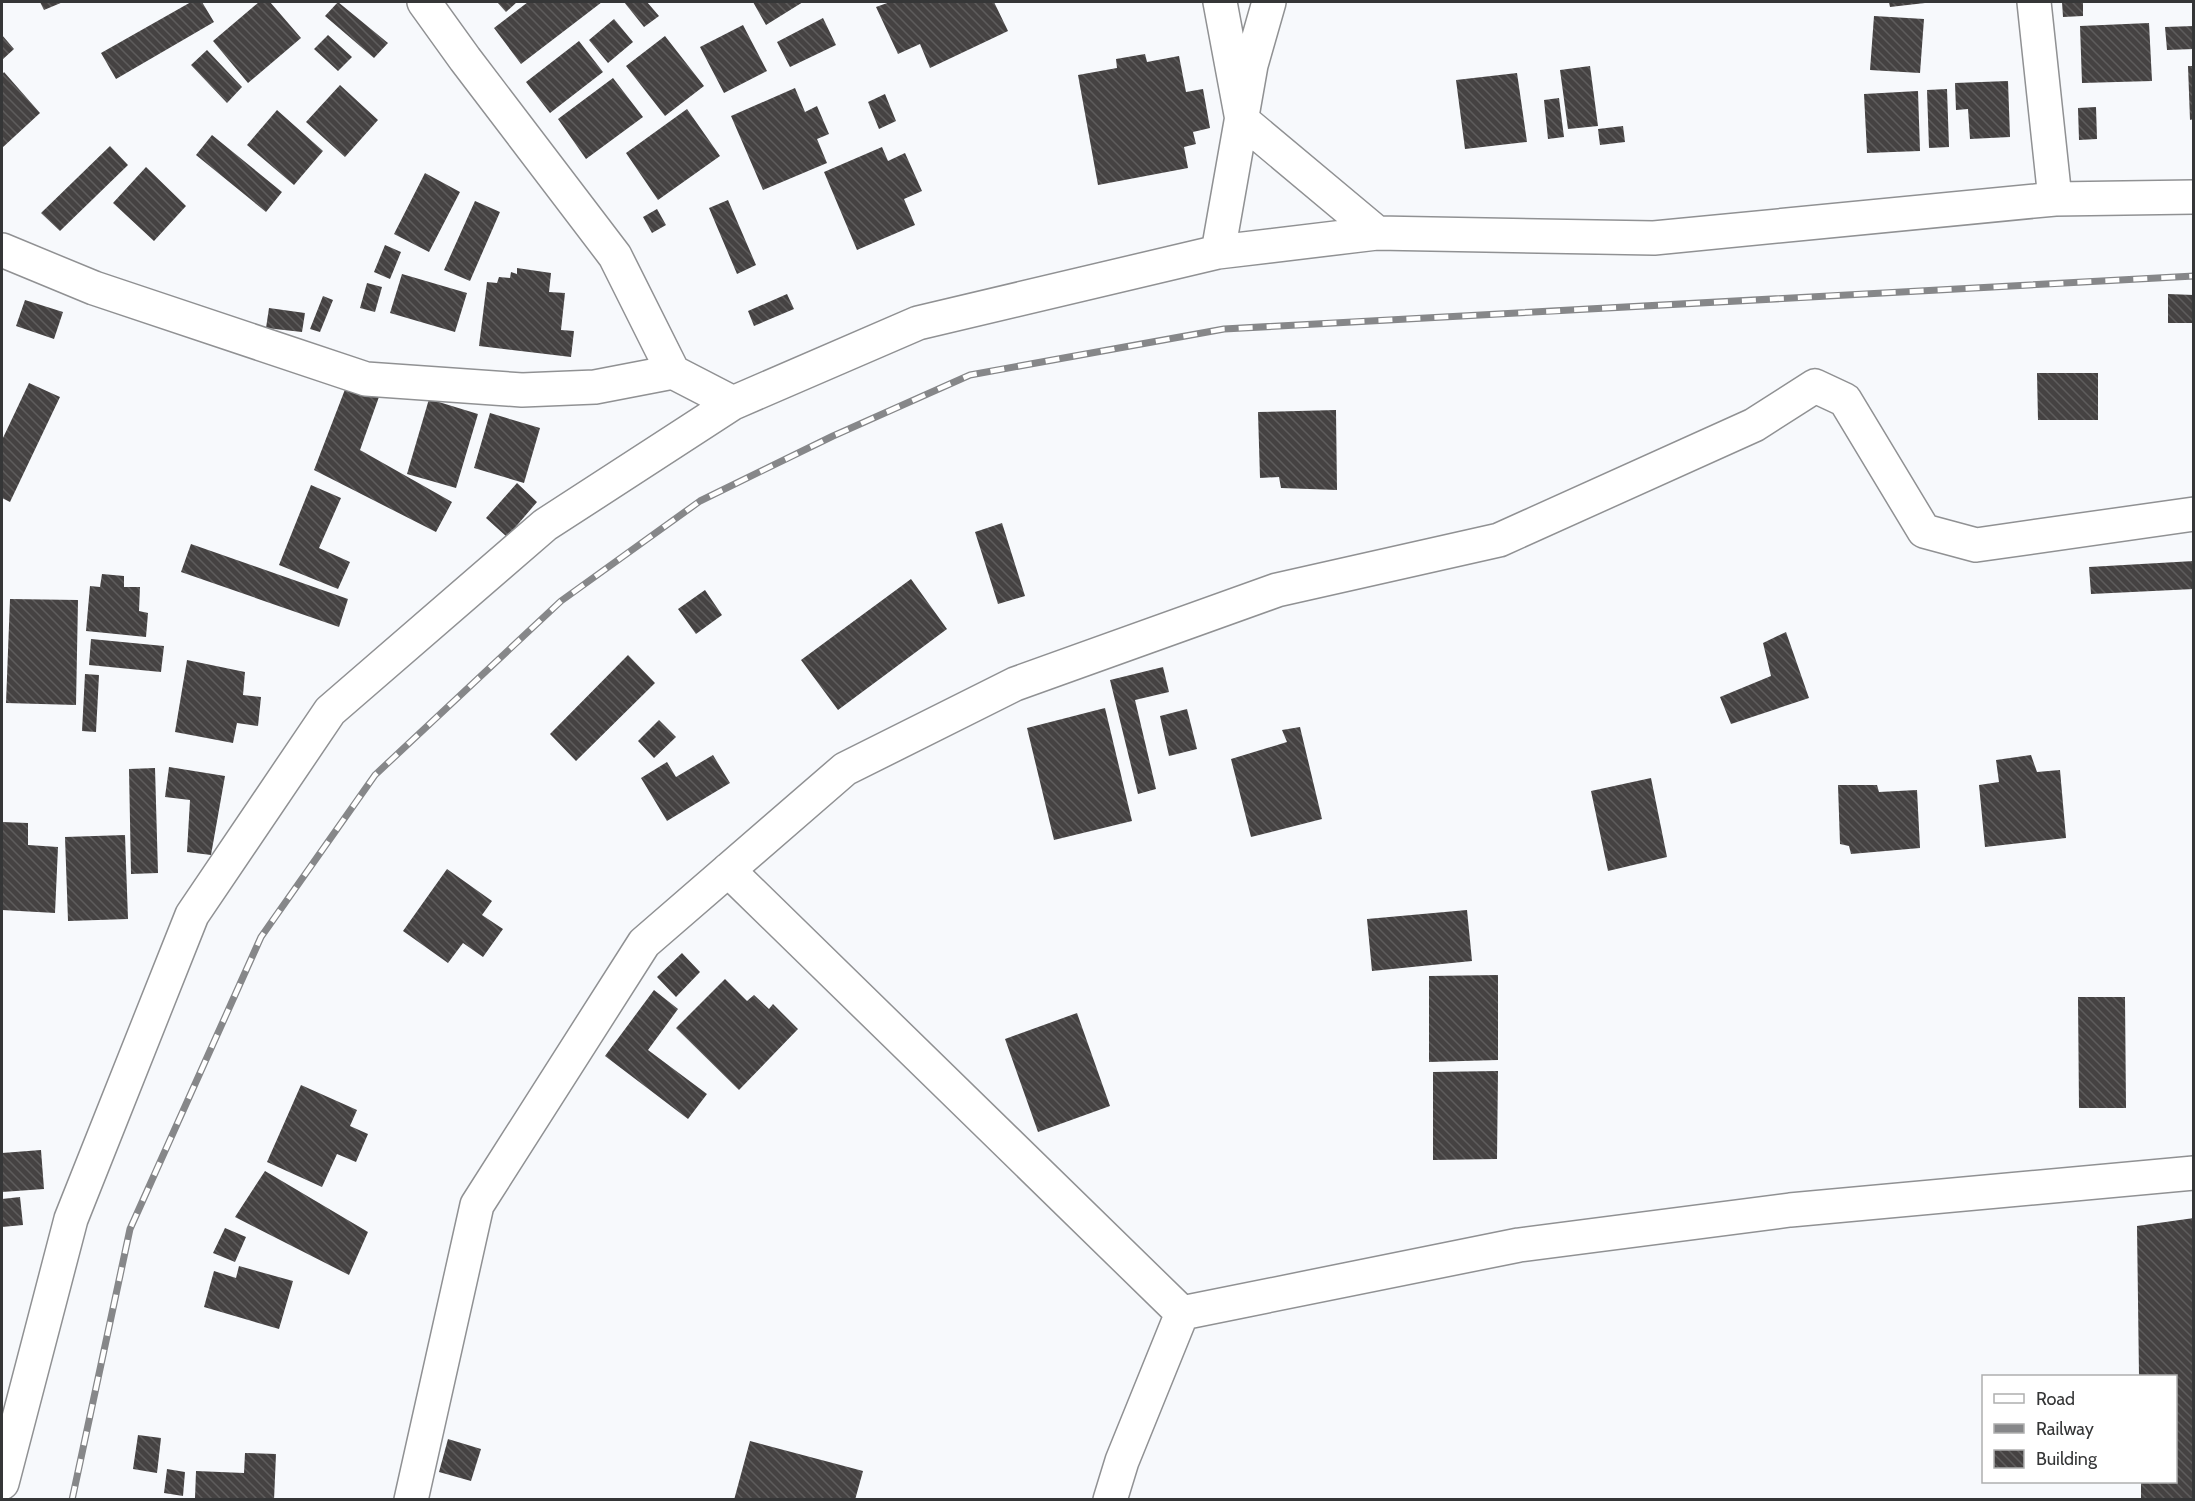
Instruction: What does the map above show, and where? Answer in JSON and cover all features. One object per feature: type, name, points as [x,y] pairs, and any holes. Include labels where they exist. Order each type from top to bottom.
[{"type":"street","points":[[424,2],[615,256],[673,372],[733,404]]},
{"type":"street","points":[[1220,2],[1242,120],[1377,233]]},
{"type":"street","points":[[1218,252],[1251,65],[1269,2]]},
{"type":"street","points":[[2034,2],[2055,199]]},
{"type":"street","points":[[2,1483],[71,1219],[192,915],[198,905],[330,711],[545,525],[733,404],[918,323],[1218,252],[1377,233],[1654,238],[2055,199],[2193,197]]},
{"type":"street","points":[[2,250],[94,288],[366,379],[522,390],[595,387],[673,372]]},
{"type":"street","points":[[411,1500],[477,1205],[644,943],[845,770],[1015,684],[1276,590],[1499,540],[1754,425],[1815,386],[1845,400],[1924,531],[1976,545],[2193,514]]},
{"type":"street","points":[[728,870],[1182,1313]]},
{"type":"street","points":[[1182,1313],[1519,1245],[1790,1210],[2193,1173]]},
{"type":"street","points":[[1110,1500],[1122,1461],[1182,1313]]},
{"type":"building","points":[[40,2],[63,2],[44,10]]},
{"type":"building","points":[[191,2],[202,2],[214,22],[116,79],[101,53]]},
{"type":"building","points":[[259,2],[270,2],[301,38],[248,83],[213,41]]},
{"type":"building","points":[[338,2],[388,43],[374,58],[325,16]]},
{"type":"building","points":[[497,2],[517,2],[506,12]]},
{"type":"building","points":[[528,2],[602,2],[521,64],[494,28]]},
{"type":"building","points":[[624,2],[647,2],[659,16],[644,27]]},
{"type":"building","points":[[753,2],[803,2],[766,25]]},
{"type":"building","points":[[890,2],[994,2],[1008,31],[930,68],[920,44],[898,54],[876,7]]},
{"type":"building","points":[[1889,2],[1925,2],[1925,3],[1890,7]]},
{"type":"building","points":[[2062,2],[2083,2],[2083,16],[2063,17]]},
{"type":"building","points":[[1874,16],[1924,19],[1920,73],[1870,70]]},
{"type":"building","points":[[823,18],[836,45],[790,67],[777,42]]},
{"type":"building","points":[[614,19],[633,42],[608,63],[589,40]]},
{"type":"building","points":[[2149,23],[2152,81],[2082,83],[2080,26]]},
{"type":"building","points":[[743,25],[767,71],[724,93],[700,47]]},
{"type":"building","points":[[2194,26],[2194,49],[2167,50],[2165,27]]},
{"type":"building","points":[[2,35],[14,49],[2,60]]},
{"type":"building","points":[[328,35],[352,57],[338,71],[314,49]]},
{"type":"building","points":[[665,36],[704,86],[665,116],[626,66]]},
{"type":"building","points":[[579,41],[603,72],[550,113],[526,82]]},
{"type":"building","points":[[207,50],[242,87],[227,103],[191,65]]},
{"type":"building","points":[[1145,54],[1147,62],[1179,56],[1186,92],[1203,89],[1210,128],[1193,132],[1196,144],[1184,147],[1188,168],[1098,185],[1078,75],[1117,68],[1116,59]]},
{"type":"building","points":[[1590,66],[1598,126],[1568,129],[1560,70]]},
{"type":"building","points":[[2188,66],[2194,66],[2194,119],[2190,120]]},
{"type":"building","points":[[4,72],[40,113],[2,148],[2,75]]},
{"type":"building","points":[[1517,73],[1527,142],[1465,149],[1456,80]]},
{"type":"building","points":[[613,78],[643,117],[586,159],[558,119]]},
{"type":"building","points":[[2008,81],[2010,137],[1970,139],[1968,109],[1956,110],[1955,83]]},
{"type":"building","points":[[340,85],[378,120],[345,157],[306,122]]},
{"type":"building","points":[[795,88],[805,112],[817,106],[829,134],[817,139],[827,163],[763,190],[731,116]]},
{"type":"building","points":[[1947,89],[1949,147],[1929,148],[1927,90]]},
{"type":"building","points":[[1918,91],[1920,151],[1867,153],[1864,94]]},
{"type":"building","points":[[885,94],[896,121],[879,129],[868,102]]},
{"type":"building","points":[[1559,98],[1564,137],[1548,139],[1544,100]]},
{"type":"building","points":[[2096,107],[2097,139],[2079,140],[2078,108]]},
{"type":"building","points":[[687,109],[720,156],[658,200],[626,153]]},
{"type":"building","points":[[277,110],[323,151],[294,185],[247,145]]},
{"type":"building","points":[[1623,126],[1625,142],[1600,145],[1598,129]]},
{"type":"building","points":[[212,135],[282,192],[266,212],[196,155]]},
{"type":"building","points":[[110,146],[128,165],[60,231],[41,213]]},
{"type":"building","points":[[882,147],[888,161],[905,153],[922,191],[904,199],[915,225],[857,250],[824,172]]},
{"type":"building","points":[[146,167],[186,206],[154,241],[113,203]]},
{"type":"building","points":[[425,173],[460,192],[429,252],[394,234]]},
{"type":"building","points":[[728,200],[756,265],[737,274],[709,208]]},
{"type":"building","points":[[475,201],[500,212],[470,281],[444,270]]},
{"type":"building","points":[[657,209],[666,225],[652,233],[643,217]]},
{"type":"building","points":[[385,245],[401,252],[390,279],[374,272]]},
{"type":"building","points":[[517,268],[551,273],[549,292],[565,293],[561,330],[574,331],[571,357],[479,346],[487,282],[497,283],[499,277],[510,278],[511,272],[517,274]]},
{"type":"building","points":[[402,274],[467,293],[455,332],[390,313]]},
{"type":"building","points":[[367,283],[382,287],[375,312],[360,308]]},
{"type":"building","points":[[787,294],[794,309],[754,326],[748,311]]},
{"type":"building","points":[[2168,294],[2194,295],[2194,323],[2168,323]]},
{"type":"building","points":[[323,296],[333,300],[320,332],[310,329]]},
{"type":"building","points":[[25,300],[63,312],[54,339],[16,326]]},
{"type":"building","points":[[269,308],[305,313],[302,332],[266,328]]},
{"type":"building","points":[[2037,373],[2098,373],[2098,420],[2038,420]]},
{"type":"building","points":[[349,379],[380,394],[360,450],[452,502],[436,532],[314,470]]},
{"type":"building","points":[[29,383],[60,397],[10,502],[2,498],[2,440]]},
{"type":"building","points":[[429,399],[478,414],[456,488],[407,474]]},
{"type":"building","points":[[1336,410],[1337,490],[1281,488],[1279,477],[1260,478],[1258,412]]},
{"type":"building","points":[[490,413],[540,428],[524,483],[474,468]]},
{"type":"building","points":[[517,483],[537,502],[507,537],[486,518]]},
{"type":"building","points":[[311,485],[341,498],[319,548],[350,562],[338,589],[279,565]]},
{"type":"building","points":[[1002,523],[1025,596],[998,604],[975,532]]},
{"type":"building","points":[[191,544],[348,599],[339,627],[181,572]]},
{"type":"building","points":[[2194,561],[2194,589],[2091,594],[2089,567]]},
{"type":"building","points":[[102,574],[124,576],[124,587],[140,587],[139,611],[148,613],[146,637],[86,631],[90,586],[100,587]]},
{"type":"building","points":[[911,579],[947,629],[838,710],[801,660]]},
{"type":"building","points":[[705,590],[722,615],[696,634],[678,609]]},
{"type":"building","points":[[10,599],[78,600],[76,705],[6,703]]},
{"type":"building","points":[[1786,632],[1809,698],[1731,724],[1720,697],[1771,676],[1763,643]]},
{"type":"building","points":[[91,639],[164,646],[161,672],[89,665]]},
{"type":"building","points":[[628,655],[655,683],[576,761],[550,734]]},
{"type":"building","points":[[187,660],[245,672],[243,695],[261,697],[258,726],[237,723],[233,743],[175,732]]},
{"type":"building","points":[[1163,667],[1169,692],[1135,700],[1156,789],[1138,794],[1110,680]]},
{"type":"building","points":[[85,674],[99,675],[96,732],[82,731]]},
{"type":"building","points":[[1105,708],[1132,821],[1054,840],[1027,728]]},
{"type":"building","points":[[1187,709],[1197,749],[1169,756],[1160,716]]},
{"type":"building","points":[[659,720],[676,737],[654,758],[638,741]]},
{"type":"building","points":[[1300,727],[1322,819],[1251,837],[1231,759],[1287,742],[1282,730]]},
{"type":"building","points":[[713,755],[730,783],[667,821],[641,778],[667,762],[676,777]]},
{"type":"building","points":[[2031,755],[2037,772],[2060,770],[2066,838],[1985,847],[1979,785],[1999,782],[1996,760]]},
{"type":"building","points":[[169,767],[225,776],[211,855],[187,852],[190,800],[165,797]]},
{"type":"building","points":[[155,768],[158,873],[131,874],[129,769]]},
{"type":"building","points":[[1651,778],[1667,857],[1608,871],[1591,791]]},
{"type":"building","points":[[1838,785],[1877,785],[1879,792],[1917,790],[1920,848],[1851,854],[1849,846],[1840,844]]},
{"type":"building","points":[[2,822],[28,823],[28,845],[58,847],[55,913],[2,910]]},
{"type":"building","points":[[125,835],[128,919],[68,921],[65,837]]},
{"type":"building","points":[[447,869],[492,901],[482,915],[503,929],[483,957],[463,943],[448,963],[403,931]]},
{"type":"building","points":[[1467,910],[1472,961],[1372,971],[1367,919]]},
{"type":"building","points":[[682,953],[700,972],[676,997],[657,977]]},
{"type":"building","points":[[1498,975],[1498,1060],[1429,1062],[1429,976]]},
{"type":"building","points":[[725,979],[747,1001],[754,995],[769,1009],[773,1004],[798,1029],[739,1090],[676,1028]]},
{"type":"building","points":[[654,990],[678,1009],[648,1050],[707,1094],[688,1119],[605,1056]]},
{"type":"building","points":[[2078,997],[2125,997],[2126,1108],[2079,1108]]},
{"type":"building","points":[[1077,1013],[1110,1106],[1038,1132],[1005,1039]]},
{"type":"building","points":[[1498,1071],[1497,1159],[1433,1160],[1433,1072]]},
{"type":"building","points":[[301,1085],[357,1110],[350,1126],[368,1134],[356,1162],[337,1154],[322,1187],[267,1162]]},
{"type":"building","points":[[41,1150],[44,1189],[2,1192],[2,1153]]},
{"type":"building","points":[[265,1171],[368,1232],[349,1275],[235,1217]]},
{"type":"building","points":[[20,1197],[23,1225],[2,1227],[2,1199]]},
{"type":"building","points":[[2194,1218],[2194,1500],[2141,1500],[2141,1483],[2177,1483],[2177,1375],[2139,1375],[2137,1226]]},
{"type":"building","points":[[225,1228],[246,1237],[235,1262],[213,1253]]},
{"type":"building","points":[[239,1266],[293,1281],[279,1329],[204,1307],[214,1271],[236,1278]]},
{"type":"building","points":[[138,1435],[161,1438],[157,1473],[133,1469]]},
{"type":"building","points":[[448,1439],[481,1449],[471,1481],[439,1472]]},
{"type":"building","points":[[750,1441],[863,1471],[855,1500],[734,1500]]},
{"type":"building","points":[[245,1453],[276,1454],[274,1500],[195,1498],[196,1471],[244,1473]]},
{"type":"building","points":[[167,1469],[185,1472],[183,1496],[164,1493]]},
{"type":"railway","points":[[72,1500],[130,1229],[261,937],[375,775],[561,601],[700,501],[833,436],[970,375],[1224,329],[2194,276]]}]
